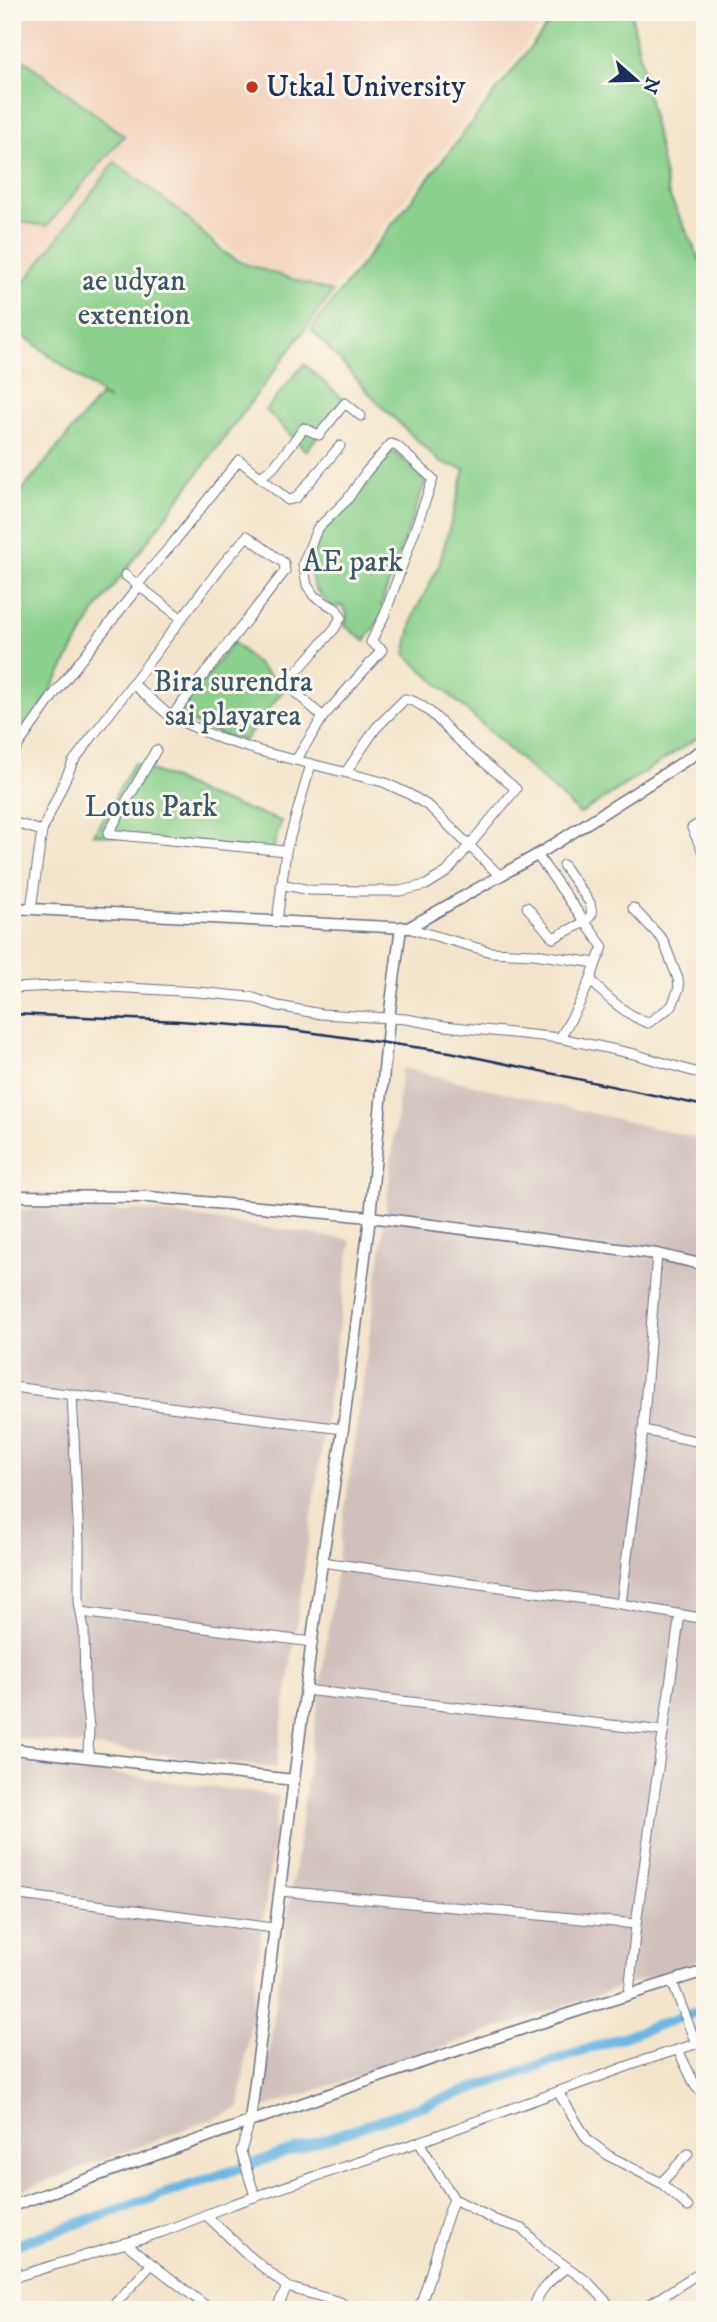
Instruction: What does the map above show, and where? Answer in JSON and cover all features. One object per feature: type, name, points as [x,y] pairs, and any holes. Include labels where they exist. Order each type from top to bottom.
[{"type":"street","points":[[260,477],[273,468],[304,428],[319,435],[345,403],[361,416]]},
{"type":"street","points":[[296,760],[323,717],[382,650],[371,642],[384,614],[433,480],[397,446],[391,444],[366,472],[347,500],[317,529],[303,564],[307,585],[313,596],[336,609],[341,617],[335,628],[286,684],[323,717]]},
{"type":"street","points":[[12,758],[55,694],[138,585],[239,460],[288,500],[292,500],[340,446]]},
{"type":"street","points":[[31,909],[42,831],[74,761],[181,618],[247,536],[284,562],[285,571],[171,717]]},
{"type":"street","points":[[125,575],[181,618]]},
{"type":"street","points":[[132,683],[171,717],[221,738],[383,782],[409,794],[430,807],[499,876]]},
{"type":"street","points":[[281,884],[310,890],[400,891],[426,884],[447,872],[516,789],[463,745],[446,726],[412,700],[405,699],[376,728],[346,772]]},
{"type":"street","points":[[405,928],[537,855],[705,748]]},
{"type":"street","points":[[156,750],[108,834],[286,851]]},
{"type":"street","points":[[277,921],[286,851],[311,764]]},
{"type":"street","points":[[705,820],[692,828],[705,856]]},
{"type":"street","points":[[12,822],[42,831]]},
{"type":"street","points":[[537,855],[603,947],[591,979],[560,1038]]},
{"type":"street","points":[[553,938],[585,922],[592,914],[590,902],[563,865]]},
{"type":"street","points":[[527,907],[553,938],[553,956]]},
{"type":"street","points":[[12,908],[405,928],[491,952],[553,956],[596,963]]},
{"type":"street","points":[[591,979],[598,989],[632,1016],[648,1023],[672,1006],[679,988],[669,952],[663,940],[633,908]]},
{"type":"street","points":[[255,2196],[241,2151],[250,2121],[322,1562],[343,1429],[370,1217],[389,1018],[405,928]]},
{"type":"street","points":[[12,988],[76,985],[250,998],[321,1014],[389,1018],[560,1038],[634,1054],[705,1074]]},
{"type":"street","points":[[12,1196],[148,1196],[370,1217],[657,1254],[705,1265]]},
{"type":"street","points":[[621,1604],[643,1430],[657,1254]]},
{"type":"street","points":[[12,1387],[343,1429]]},
{"type":"street","points":[[72,1394],[79,1602],[84,1630],[85,1693],[89,1726],[88,1757]]},
{"type":"street","points":[[643,1430],[705,1443]]},
{"type":"street","points":[[322,1562],[621,1604],[705,1619]]},
{"type":"street","points":[[81,1612],[312,1642]]},
{"type":"street","points":[[629,1993],[636,1924],[680,1614]]},
{"type":"street","points":[[305,1690],[663,1731]]},
{"type":"street","points":[[12,1749],[294,1780]]},
{"type":"street","points":[[281,1891],[636,1924]]},
{"type":"street","points":[[12,1894],[273,1928]]},
{"type":"street","points":[[12,2206],[250,2121],[629,1993],[705,1971]]},
{"type":"street","points":[[12,2261],[15,2277],[162,2232],[255,2196],[419,2142],[678,2050],[697,2039],[672,1981]]},
{"type":"street","points":[[678,2050],[696,2087],[705,2095]]},
{"type":"street","points":[[558,2092],[587,2138],[609,2156],[661,2183],[688,2207]]},
{"type":"street","points":[[419,2142],[454,2199],[495,2220],[523,2229],[543,2249],[587,2282],[614,2310]]},
{"type":"street","points":[[661,2183],[685,2154]]},
{"type":"street","points":[[418,2310],[429,2281],[443,2223],[454,2199]]},
{"type":"street","points":[[206,2214],[286,2287],[340,2302],[352,2310]]},
{"type":"street","points":[[125,2243],[211,2310]]},
{"type":"street","points":[[109,2310],[152,2264]]},
{"type":"street","points":[[533,2310],[536,2297],[543,2287],[566,2268]]},
{"type":"street","points":[[641,2310],[705,2269]]},
{"type":"street","points":[[276,2310],[286,2287]]},
{"type":"shaded area","name":"Utkal University","points":[[12,12],[551,12],[333,290],[252,266],[115,162],[12,294]]},
{"type":"shaded area","points":[[402,1068],[705,1140],[705,1958],[261,2109],[382,1244]]},
{"type":"shaded area","points":[[12,1209],[149,1211],[351,1240],[276,1768],[12,1737]]},
{"type":"shaded area","points":[[12,1760],[279,1796],[239,2109],[12,2194]]},
{"type":"green space","points":[[558,12],[631,12],[668,193],[705,270],[705,733],[580,814],[405,654],[414,614],[439,566],[465,469],[441,463],[378,403],[311,329]]},
{"type":"green space","points":[[12,51],[124,136],[47,226],[12,221]]},
{"type":"green space","name":"ae udyan extention","points":[[115,162],[179,211],[225,253],[245,264],[333,292],[94,613],[12,760],[12,496],[16,498],[100,396],[109,400],[12,327],[12,299]]},
{"type":"green space","points":[[304,364],[345,401],[306,451],[266,410]]},
{"type":"green space","name":"AE park","points":[[393,451],[426,480],[381,605],[387,608],[365,641],[345,626],[347,613],[342,606],[332,607],[315,589],[308,564],[322,532],[354,501]]},
{"type":"green space","name":"Bira surendra sai playarea","points":[[233,642],[284,689],[244,741],[176,716]]},
{"type":"green space","name":"Lotus Park","points":[[134,763],[202,794],[281,821],[272,853],[94,834]]},
{"type":"waterway","points":[[15,2245],[705,2009]]},
{"type":"railway","points":[[12,1014],[180,1021],[286,1029],[450,1052],[705,1106]]},
{"type":"place","name":"Utkal University","points":[[252,87]]}]
